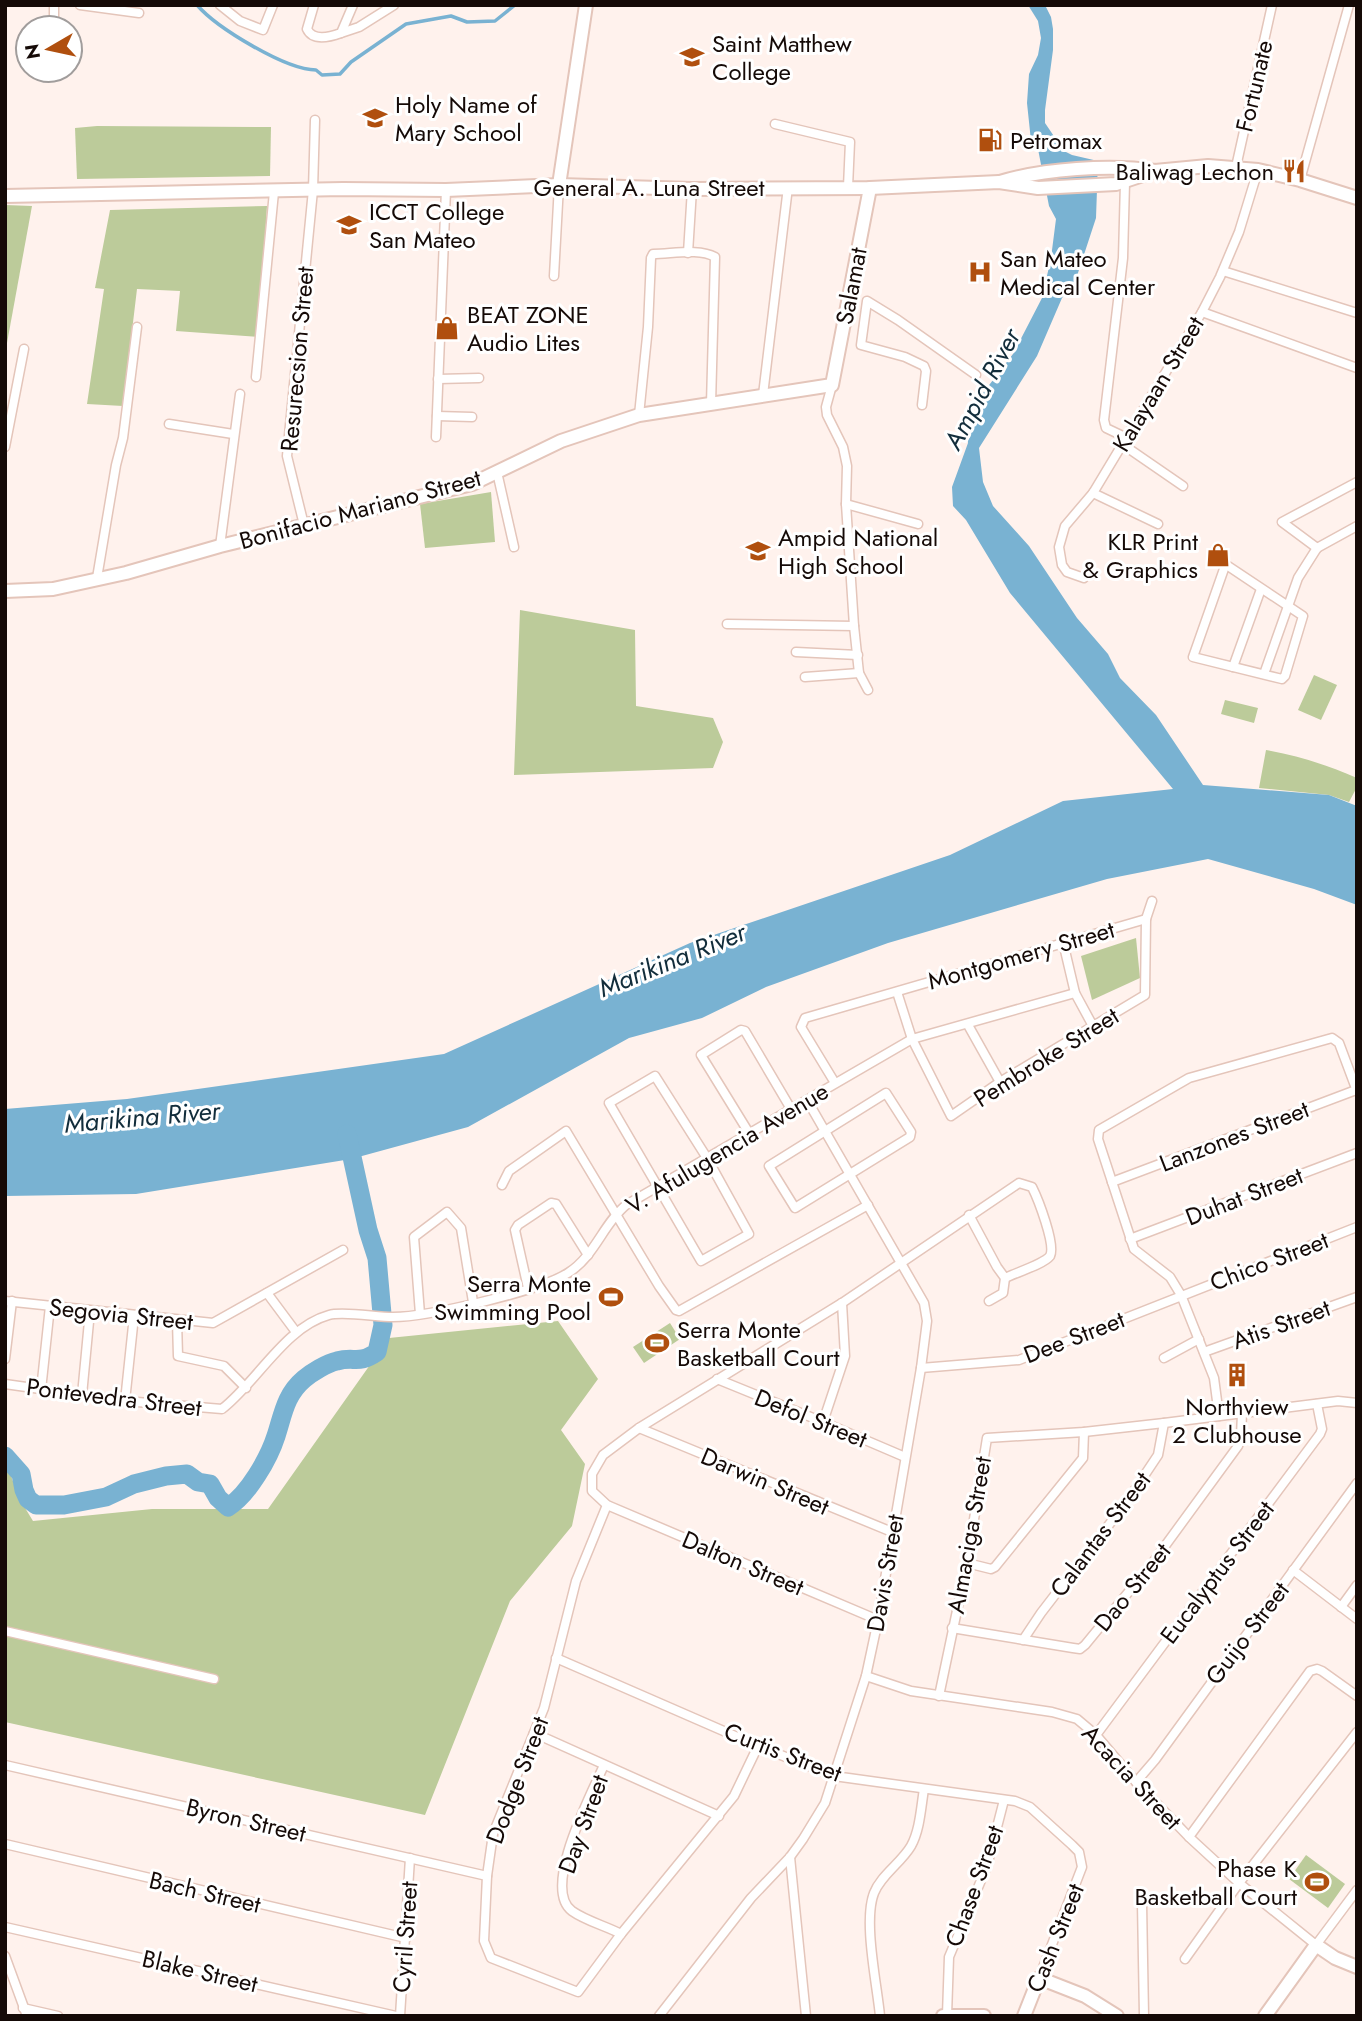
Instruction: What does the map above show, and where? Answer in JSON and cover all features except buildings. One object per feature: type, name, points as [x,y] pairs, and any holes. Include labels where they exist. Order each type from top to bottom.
[{"type":"street","points":[[80,5],[139,13]]},
{"type":"street","points":[[220,5],[240,21],[263,30],[273,5]]},
{"type":"street","points":[[234,16],[238,5]]},
{"type":"street","points":[[314,5],[307,25],[310,34],[316,38],[359,27],[394,5]]},
{"type":"street","points":[[341,33],[353,5]]},
{"type":"street","points":[[554,276],[559,185],[586,5]]},
{"type":"street","name":"Fortunate","points":[[1236,167],[1272,5]]},
{"type":"street","points":[[1300,180],[1349,5]]},
{"type":"street","name":"Resurecsion Street","points":[[304,525],[287,456],[313,190],[315,120]]},
{"type":"street","points":[[775,124],[850,142],[848,187]]},
{"type":"street","name":"General A. Luna Street","points":[[5,195],[446,190],[559,185],[692,189],[870,188],[999,183],[1038,188],[1121,183],[1155,171],[1208,166],[1258,170],[1357,198]]},
{"type":"street","name":"General A. Luna Street","points":[[999,183],[1037,172],[1134,167],[1155,171]]},
{"type":"street","name":"Kalayaan Street","points":[[1084,578],[1067,572],[1062,565],[1059,547],[1065,526],[1093,493],[1202,312],[1239,232],[1258,170]]},
{"type":"street","points":[[1121,183],[1123,258],[1104,421],[1107,428],[1183,486]]},
{"type":"street","points":[[763,395],[788,187]]},
{"type":"street","name":"Salamat","points":[[832,385],[870,188]]},
{"type":"street","points":[[688,253],[692,189]]},
{"type":"street","points":[[436,437],[446,190]]},
{"type":"street","points":[[256,377],[274,192]]},
{"type":"street","points":[[639,415],[653,254],[711,254],[716,261],[711,404]]},
{"type":"street","points":[[1223,271],[1357,313]]},
{"type":"street","points":[[849,296],[867,301],[976,374]]},
{"type":"street","points":[[867,301],[861,345],[905,357],[924,366],[926,371],[922,405]]},
{"type":"street","points":[[1202,312],[1357,368]]},
{"type":"street","points":[[97,578],[123,438],[137,327]]},
{"type":"street","points":[[5,447],[24,349]]},
{"type":"street","points":[[438,379],[479,378]]},
{"type":"street","points":[[832,385],[826,407],[827,415],[843,447],[847,466],[846,504],[854,626],[859,673],[868,690]]},
{"type":"street","name":"Bonifacio Mariano Street","points":[[5,591],[53,589],[127,573],[220,546],[472,484],[561,441],[639,415],[832,385]]},
{"type":"street","points":[[220,546],[240,394]]},
{"type":"street","points":[[437,416],[472,417]]},
{"type":"street","points":[[169,424],[233,433]]},
{"type":"street","points":[[497,471],[514,547]]},
{"type":"street","points":[[1317,548],[1282,522],[1357,482]]},
{"type":"street","points":[[1093,493],[1158,524]]},
{"type":"street","points":[[846,504],[918,524]]},
{"type":"street","points":[[1264,674],[1298,578],[1317,548],[1357,526]]},
{"type":"street","points":[[1228,566],[1287,605],[1301,614],[1303,619],[1282,679],[1195,658],[1193,655],[1223,568],[1228,566]]},
{"type":"street","points":[[1233,667],[1261,589]]},
{"type":"street","points":[[727,624],[854,626]]},
{"type":"street","points":[[796,652],[858,655]]},
{"type":"street","points":[[805,677],[859,673]]},
{"type":"street","points":[[1146,919],[1152,901]]},
{"type":"street","name":"Montgomery Street","points":[[835,1083],[801,1027],[805,1018],[1146,919]]},
{"type":"street","name":"Pembroke Street","points":[[912,1039],[951,1116],[1000,1082],[1142,998],[1147,990],[1146,919]]},
{"type":"street","points":[[1063,942],[1074,993],[1094,1028]]},
{"type":"street","points":[[897,992],[912,1039]]},
{"type":"street","name":"V. Afulugencia Avenue","points":[[396,1317],[420,1314],[528,1288],[568,1273],[588,1255],[617,1212],[912,1039],[1074,993]]},
{"type":"street","points":[[968,1025],[1000,1082]]},
{"type":"street","points":[[749,1133],[701,1055],[741,1030],[745,1031],[791,1109]]},
{"type":"street","points":[[1219,1416],[1214,1378],[1181,1295],[1170,1277],[1134,1249],[1098,1139],[1099,1130],[1189,1078],[1332,1038],[1339,1043],[1357,1090]]},
{"type":"street","points":[[655,1076],[707,1158],[749,1234],[701,1261],[658,1186],[609,1103],[655,1076]]},
{"type":"street","name":"Lanzones Street","points":[[1112,1182],[1357,1090]]},
{"type":"street","points":[[886,1093],[911,1132],[910,1137],[795,1208],[769,1166],[825,1130],[886,1093]]},
{"type":"street","name":"Davis Street","points":[[659,2016],[751,1898],[789,1857],[825,1803],[866,1675],[878,1620],[921,1368],[926,1311],[920,1295],[807,1100]]},
{"type":"street","points":[[502,1185],[509,1171],[566,1131],[676,1310],[684,1310],[869,1205]]},
{"type":"street","name":"Duhat Street","points":[[1130,1239],[1357,1153]]},
{"type":"street","points":[[607,1505],[593,1491],[592,1474],[603,1455],[639,1428],[842,1303],[1018,1183],[1032,1187],[1038,1198],[1052,1248],[1049,1257],[1044,1261],[1005,1278]]},
{"type":"street","points":[[528,1288],[515,1230],[518,1225],[551,1203],[556,1204],[588,1255]]},
{"type":"street","points":[[420,1314],[414,1237],[447,1212],[461,1228],[473,1302]]},
{"type":"street","points":[[969,1215],[1005,1278],[1003,1293],[989,1301]]},
{"type":"street","name":"Chico Street","points":[[1181,1295],[1357,1227]]},
{"type":"street","name":"Segovia Street","points":[[9,1301],[213,1323],[343,1250]]},
{"type":"street","points":[[267,1293],[296,1332]]},
{"type":"street","name":"Dee Street","points":[[921,1368],[1019,1360],[1181,1295]]},
{"type":"street","name":"Atis Street","points":[[1204,1352],[1357,1297]]},
{"type":"street","points":[[5,1359],[9,1301]]},
{"type":"street","points":[[823,1422],[845,1356],[842,1303]]},
{"type":"street","points":[[41,1390],[50,1306]]},
{"type":"street","points":[[82,1395],[90,1311]]},
{"type":"street","name":"Pontevedra Street","points":[[5,1384],[125,1401],[222,1409],[246,1388],[296,1332],[328,1315],[396,1317]]},
{"type":"street","points":[[125,1401],[134,1316]]},
{"type":"street","points":[[177,1321],[178,1356],[224,1366],[246,1388]]},
{"type":"street","points":[[1164,1357],[1199,1339]]},
{"type":"street","name":"Defol Street","points":[[717,1380],[905,1457]]},
{"type":"street","name":"Almaciga Street","points":[[939,1696],[967,1563],[987,1438],[1084,1432],[1338,1401],[1357,1403]]},
{"type":"street","name":"Eucalyptus Street","points":[[1096,1735],[1320,1434],[1322,1429],[1317,1404]]},
{"type":"street","name":"Dao Street","points":[[952,1628],[1080,1649],[1085,1646],[1154,1561],[1238,1446],[1242,1413]]},
{"type":"street","name":"Calantas Street","points":[[1023,1640],[1041,1612],[1128,1500],[1158,1455],[1164,1423]]},
{"type":"street","name":"Darwin Street","points":[[639,1428],[892,1532]]},
{"type":"street","points":[[967,1563],[991,1569],[995,1567],[1083,1458],[1084,1432]]},
{"type":"street","name":"Guijo Street","points":[[1136,1782],[1155,1760],[1357,1483]]},
{"type":"street","name":"Dalton Street","points":[[607,1505],[878,1620]]},
{"type":"street","name":"Dodge Street","points":[[607,1505],[576,1581],[544,1708],[498,1819],[490,1848],[484,1941],[487,1952],[496,1961],[575,1992],[580,1990],[621,1934],[719,1816],[738,1789],[758,1746]]},
{"type":"street","points":[[1293,1570],[1357,1619]]},
{"type":"street","points":[[1341,1607],[1357,1585]]},
{"type":"street","points":[[5,1631],[214,1679]]},
{"type":"street","name":"Curtis Street","points":[[556,1657],[758,1746],[834,1776],[1004,1800],[1030,1807],[1072,1845],[1082,1860]]},
{"type":"street","points":[[1189,1837],[1310,1671],[1322,1671],[1357,1696]]},
{"type":"street","name":"Acacia Street","points":[[866,1675],[896,1687],[1068,1715],[1077,1720],[1096,1735],[1136,1782],[1189,1837],[1239,1883],[1316,1945],[1337,1959],[1357,1967]]},
{"type":"street","points":[[1185,1959],[1239,1883],[1357,1732]]},
{"type":"street","points":[[534,1733],[719,1816]]},
{"type":"street","name":"Byron Street","points":[[5,1765],[487,1876]]},
{"type":"street","name":"Day Street","points":[[604,1765],[565,1859],[561,1885],[564,1899],[571,1910],[621,1934]]},
{"type":"street","points":[[880,2016],[870,1905],[875,1890],[910,1847],[916,1832],[924,1789]]},
{"type":"street","name":"Chase Street","points":[[945,2016],[949,1957],[987,1866],[1004,1800]]},
{"type":"street","name":"Bach Street","points":[[5,1844],[406,1938]]},
{"type":"street","points":[[789,1857],[806,2016]]},
{"type":"street","name":"Cyril Street","points":[[398,2016],[410,1858]]},
{"type":"street","name":"Cash Street","points":[[1024,2016],[1080,1878],[1082,1860]]},
{"type":"street","points":[[1265,2016],[1357,1889]]},
{"type":"street","points":[[1142,1903],[1144,2016]]},
{"type":"street","name":"Blake Street","points":[[5,1927],[398,2016]]},
{"type":"street","points":[[5,1956],[25,2012],[58,2016]]},
{"type":"street","points":[[1039,1978],[1085,1996],[1117,2016]]},
{"type":"street","points":[[945,2016],[984,2016]]},
{"type":"green space","points":[[271,127],[270,176],[77,179],[75,128]]},
{"type":"green space","points":[[5,205],[32,206],[5,354]]},
{"type":"green space","points":[[267,206],[259,337],[176,331],[180,291],[137,289],[123,406],[87,404],[104,289],[95,288],[110,210]]},
{"type":"green space","points":[[491,492],[495,542],[425,548],[420,504]]},
{"type":"green space","points":[[520,610],[635,630],[636,706],[713,718],[723,742],[713,768],[514,775]]},
{"type":"green space","points":[[1314,675],[1337,685],[1321,720],[1298,710]]},
{"type":"green space","points":[[1225,700],[1258,708],[1254,723],[1221,714]]},
{"type":"green space","points":[[1266,750],[1346,773],[1357,778],[1357,787],[1349,802],[1329,795],[1259,788]]},
{"type":"green space","points":[[1136,938],[1140,978],[1092,1000],[1081,956]]},
{"type":"green space","points":[[558,1321],[598,1379],[561,1430],[585,1464],[572,1526],[510,1601],[425,1815],[5,1722],[5,1469],[10,1473],[19,1498],[33,1521],[152,1509],[268,1509],[389,1338]]},
{"type":"green space","name":"Serra Monte Basketball Court","points":[[670,1323],[680,1339],[644,1363],[633,1347]]},
{"type":"green space","name":"Phase K Basketball Court","points":[[1306,1855],[1345,1884],[1328,1908],[1289,1879]]},
{"type":"water","name":"Marikina River","points":[[1028,5],[1045,5],[1053,29],[1045,123],[1064,151],[1098,161],[1096,218],[1075,282],[1062,298],[1037,356],[979,448],[983,482],[993,506],[1029,546],[1077,618],[1108,654],[1120,678],[1156,715],[1203,785],[1329,795],[1357,806],[1357,905],[1314,889],[1208,859],[1107,879],[888,943],[766,987],[702,1018],[629,1038],[468,1127],[351,1159],[136,1194],[5,1196],[5,1109],[127,1099],[444,1054],[690,943],[950,855],[1063,801],[1173,789],[1010,593],[966,520],[953,506],[952,487],[968,443],[967,431],[975,425],[983,393],[1013,354],[1042,298],[1051,258],[1056,219],[1049,206],[1038,149],[1031,141],[1027,103],[1029,74],[1038,55],[1041,38],[1038,21]]},
{"type":"waterway","points":[[197,5],[220,25],[253,46],[288,63],[316,70],[322,75],[340,74],[351,62],[406,24],[451,16],[467,22],[495,21],[515,5]]},
{"type":"waterway","points":[[5,1456],[21,1474],[28,1499],[36,1505],[64,1505],[106,1497],[134,1484],[187,1474],[198,1482],[210,1484],[218,1498],[228,1507],[236,1501],[263,1465],[286,1406],[298,1385],[329,1364],[361,1359],[377,1352],[383,1325],[377,1258],[368,1230],[347,1134]]},
{"type":"place","name":"Saint Matthew College","points":[[692,57]]},
{"type":"place","name":"Holy Name of Mary School","points":[[375,118]]},
{"type":"place","name":"Petromax","points":[[990,140]]},
{"type":"place","name":"Baliwag Lechon","points":[[1294,171]]},
{"type":"place","name":"ICCT College San Mateo","points":[[349,225]]},
{"type":"place","name":"San Mateo Medical Center","points":[[980,272]]},
{"type":"place","name":"BEAT ZONE Audio Lites","points":[[447,328]]},
{"type":"place","name":"Ampid National High School","points":[[758,551]]},
{"type":"place","name":"KLR Print & Graphics","points":[[1218,555]]},
{"type":"place","name":"Serra Monte Swimming Pool","points":[[611,1297]]},
{"type":"place","name":"Serra Monte Basketball Court","points":[[657,1343]]},
{"type":"place","name":"Northview 2 Clubhouse","points":[[1237,1375]]},
{"type":"place","name":"Phase K Basketball Court","points":[[1317,1882]]},
{"type":"water label","name":"Ampid River","points":[[982,389]]}]
